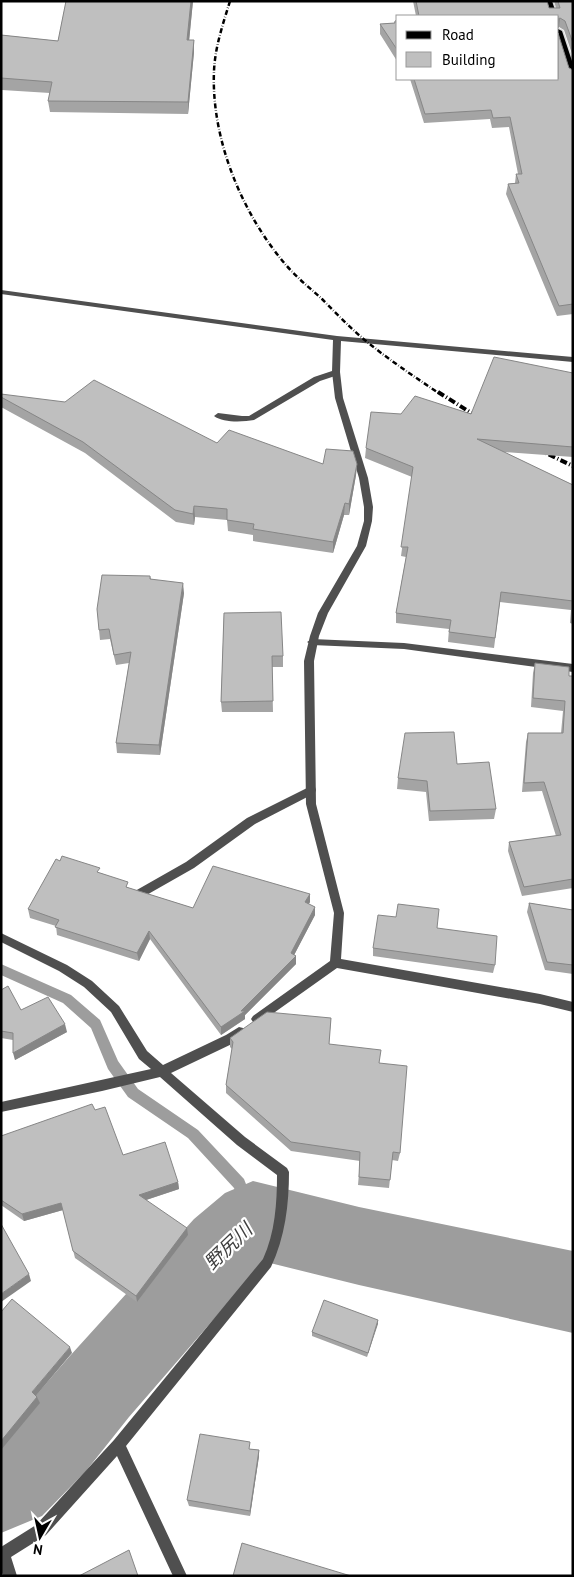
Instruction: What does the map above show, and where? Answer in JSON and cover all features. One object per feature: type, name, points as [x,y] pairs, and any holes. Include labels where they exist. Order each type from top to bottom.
[{"type":"main road","points":[[548,1],[553,15]]},
{"type":"main road","points":[[559,34],[573,77]]},
{"type":"street","points":[[1,292],[337,338],[573,360]]},
{"type":"street","points":[[335,963],[339,913],[311,804],[309,660],[312,642],[324,612],[364,545],[369,498],[341,407],[335,374],[337,338]]},
{"type":"street","points":[[218,416],[242,419],[251,418],[317,379],[335,374]]},
{"type":"street","points":[[312,642],[404,646],[573,668]]},
{"type":"street","points":[[139,894],[190,865],[251,821],[311,790]]},
{"type":"street","points":[[1,937],[63,968],[88,984],[115,1009],[143,1055],[241,1141],[283,1172],[284,1191],[273,1251],[267,1263],[119,1445],[41,1530],[2,1554],[10,1576]]},
{"type":"street","points":[[1,1107],[163,1071],[230,1039],[335,963],[540,999],[573,1007]]},
{"type":"street","points":[[119,1445],[180,1576]]},
{"type":"building","points":[[66,1],[191,1],[187,40],[194,40],[188,102],[48,101],[52,82],[1,78],[1,35],[58,41]]},
{"type":"building","points":[[416,1],[547,1],[549,8],[560,8],[558,1],[573,1],[573,43],[565,21],[559,18],[559,15],[419,15]]},
{"type":"building","points":[[395,21],[396,48],[380,24],[395,23]]},
{"type":"building","points":[[559,36],[569,68],[573,70],[573,304],[559,306],[508,184],[519,183],[516,174],[522,174],[510,117],[493,118],[491,110],[425,114],[414,80],[559,80]]},
{"type":"building","points":[[494,357],[573,373],[573,447],[477,439],[573,485],[573,601],[501,592],[495,638],[449,632],[451,620],[396,613],[408,547],[401,547],[413,467],[366,448],[371,412],[401,414],[415,396],[471,414]]},
{"type":"building","points":[[94,380],[217,443],[229,430],[323,464],[326,449],[353,451],[357,464],[349,504],[345,503],[333,542],[253,529],[254,524],[227,520],[227,509],[194,506],[193,514],[175,510],[83,442],[1,397],[1,394],[65,402]]},
{"type":"building","points":[[102,575],[150,576],[150,579],[183,583],[159,745],[116,743],[131,652],[114,655],[109,629],[99,630],[97,609]]},
{"type":"building","points":[[281,612],[283,656],[272,656],[273,701],[221,702],[224,613]]},
{"type":"building","points":[[535,663],[569,667],[569,676],[573,676],[573,879],[524,887],[509,842],[561,835],[544,782],[524,783],[528,733],[563,733],[565,701],[533,698]]},
{"type":"building","points":[[454,732],[457,764],[489,762],[496,809],[430,811],[427,781],[398,778],[405,733]]},
{"type":"building","points":[[62,856],[100,868],[97,872],[128,882],[126,887],[193,908],[213,866],[310,894],[305,902],[315,907],[291,953],[296,956],[241,1011],[245,1011],[221,1027],[149,931],[137,953],[55,927],[59,920],[28,909],[56,859],[60,861]]},
{"type":"building","points":[[529,903],[573,910],[573,965],[547,962]]},
{"type":"building","points":[[398,904],[439,909],[437,928],[497,936],[495,965],[373,948],[378,915],[396,917]]},
{"type":"building","points":[[8,986],[21,1010],[48,997],[65,1024],[13,1053],[13,1033],[1,1031],[1,990]]},
{"type":"building","points":[[267,1012],[331,1018],[329,1044],[381,1050],[379,1063],[407,1066],[400,1153],[393,1152],[390,1180],[359,1177],[360,1152],[291,1142],[226,1085],[233,1042],[230,1038]]},
{"type":"building","points":[[92,1104],[95,1110],[105,1107],[123,1155],[165,1142],[178,1182],[139,1195],[187,1228],[136,1296],[73,1251],[61,1203],[22,1214],[1,1200],[1,1136]]},
{"type":"building","points":[[1,1224],[29,1274],[1,1294]]},
{"type":"building","points":[[12,1299],[70,1347],[32,1392],[37,1397],[1,1441],[1,1312]]},
{"type":"building","points":[[324,1300],[378,1320],[368,1353],[312,1332]]},
{"type":"building","points":[[200,1434],[250,1442],[249,1449],[259,1450],[250,1511],[187,1500]]},
{"type":"building","points":[[242,1543],[351,1576],[233,1576]]},
{"type":"building","points":[[129,1550],[138,1576],[79,1576]]},
{"type":"waterway","points":[[1,969],[67,999],[96,1024],[113,1065],[133,1093],[193,1134],[239,1184],[253,1220]]},
{"type":"waterway","name":"野尻川","points":[[1,1489],[11,1485],[55,1440],[99,1387],[223,1247],[253,1220],[359,1246],[573,1292]]},
{"type":"railway","points":[[230,1],[216,53],[214,97],[224,149],[243,199],[270,245],[295,274],[366,341],[440,394]]},
{"type":"railway","points":[[438,392],[484,421]]},
{"type":"railway","points":[[537,449],[573,466]]}]
